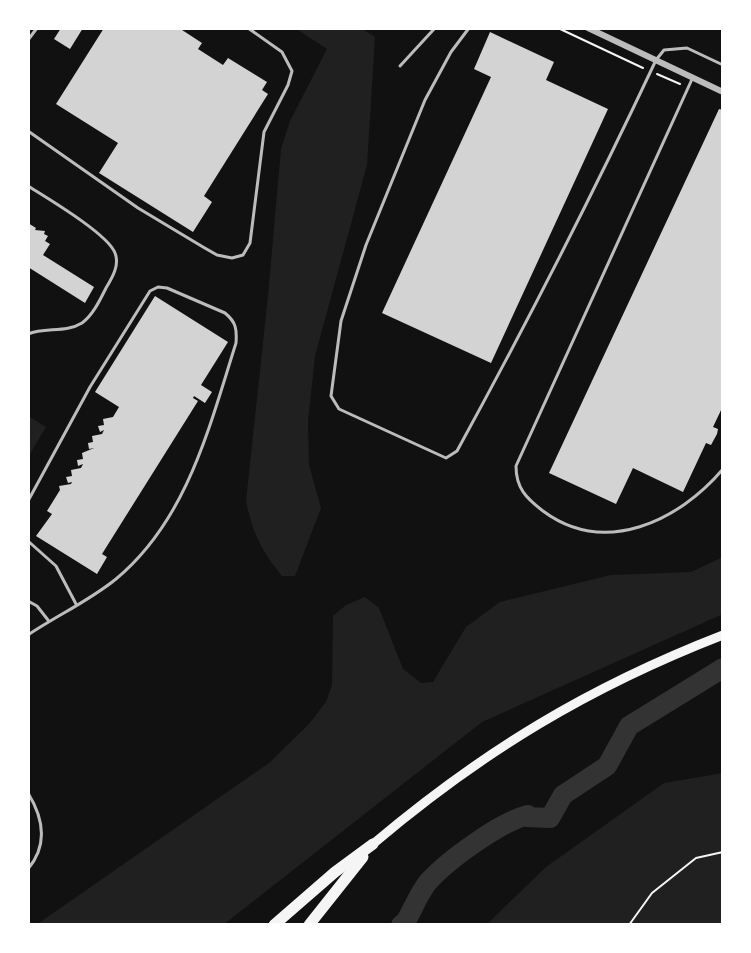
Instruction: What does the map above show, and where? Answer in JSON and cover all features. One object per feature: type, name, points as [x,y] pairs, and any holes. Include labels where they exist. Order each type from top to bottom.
[{"type":"highway","points":[[274,925],[373,844]]},
{"type":"highway","points":[[309,925],[373,844]]},
{"type":"main road","points":[[373,844],[447,784],[531,726],[626,675],[723,635]]},
{"type":"street","points":[[588,28],[723,92]]},
{"type":"lane","points":[[28,40],[37,28]]},
{"type":"lane","points":[[28,131],[138,208],[217,255],[232,258],[243,255],[250,243],[264,132],[292,71],[282,52],[248,28]]},
{"type":"lane","points":[[400,66],[435,28]]},
{"type":"lane","points":[[469,28],[451,52],[425,100],[366,245],[341,321],[331,396],[339,409],[446,458],[457,451],[495,382],[611,156],[656,60],[664,50],[687,48],[723,65]]},
{"type":"lane","points":[[693,77],[516,466],[516,482],[526,498],[551,516],[583,532],[608,533],[642,526],[676,512],[723,469]]},
{"type":"lane","points":[[28,186],[111,245],[117,263],[95,308],[83,322],[67,329],[43,329],[28,334]]},
{"type":"lane","points":[[28,501],[90,387],[150,291],[158,287],[167,288],[225,313],[234,320],[236,343],[199,459],[185,490],[150,546],[115,580],[28,635]]},
{"type":"lane","points":[[28,541],[56,566],[76,604]]},
{"type":"lane","points":[[28,601],[37,606],[49,621]]},
{"type":"lane","points":[[28,793],[43,828],[39,856],[28,869]]},
{"type":"path","points":[[558,28],[688,88]]},
{"type":"path","points":[[629,925],[652,893],[696,858],[723,852]]},
{"type":"shaded area","points":[[295,28],[361,28],[375,37],[367,165],[315,356],[308,421],[309,465],[321,508],[295,576],[282,576],[259,541],[246,501],[281,149],[290,121],[327,49]]},
{"type":"shaded area","points":[[28,416],[46,427],[28,457]]},
{"type":"shaded area","points":[[723,557],[723,614],[482,722],[223,925],[36,925],[269,763],[309,724],[326,702],[332,685],[333,616],[346,605],[365,597],[379,608],[403,669],[421,683],[433,682],[466,627],[500,602],[611,575],[691,572]]},
{"type":"shaded area","points":[[723,773],[723,925],[486,925],[546,867],[664,783]]},
{"type":"building","points":[[61,28],[83,28],[70,49],[54,39]]},
{"type":"building","points":[[104,28],[179,28],[202,43],[198,49],[223,65],[228,58],[267,82],[262,90],[268,94],[204,196],[212,202],[193,232],[99,173],[118,143],[56,104]]},
{"type":"building","points":[[490,32],[554,62],[546,80],[608,109],[491,363],[382,313],[491,77],[474,69]]},
{"type":"building","points":[[719,109],[723,110],[723,406],[713,427],[718,429],[717,434],[711,445],[706,443],[683,492],[633,468],[616,504],[549,473]]},
{"type":"building","points":[[28,223],[35,230],[45,231],[44,234],[48,236],[45,241],[50,244],[43,255],[94,287],[85,303],[28,267]]},
{"type":"building","points":[[155,296],[228,342],[201,385],[212,392],[205,403],[194,396],[198,401],[102,554],[107,557],[97,574],[36,536],[52,514],[47,511],[60,490],[59,486],[71,484],[66,477],[72,476],[71,470],[81,468],[83,464],[78,466],[77,460],[83,459],[82,453],[94,448],[89,449],[92,436],[102,434],[104,430],[100,432],[98,426],[104,425],[103,419],[113,417],[119,407],[95,392]]},
{"type":"waterway","points":[[401,925],[428,882],[448,863],[489,833],[516,819],[528,815],[550,818],[563,795],[607,766],[629,726],[723,668]]}]
